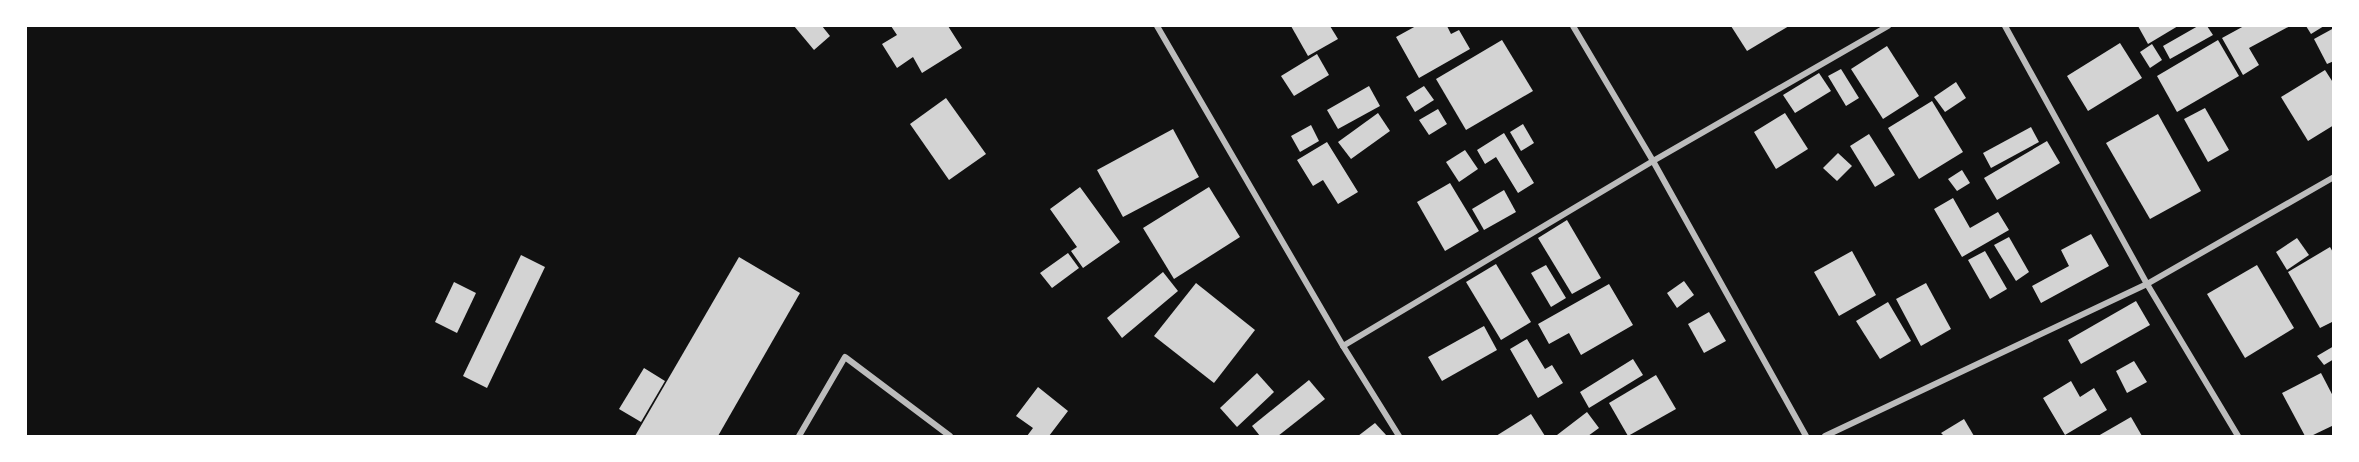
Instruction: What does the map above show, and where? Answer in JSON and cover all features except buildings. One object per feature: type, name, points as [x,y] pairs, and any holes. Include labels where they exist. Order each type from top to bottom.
[{"type":"street","points":[[1157,26],[1343,346],[1399,436]]},
{"type":"street","points":[[1573,26],[1653,161],[1806,436]]},
{"type":"street","points":[[1343,346],[1653,161],[1888,26]]},
{"type":"street","points":[[2005,26],[2146,284],[2238,436]]},
{"type":"street","points":[[1825,436],[2146,284],[2334,177]]},
{"type":"street","points":[[799,436],[845,357],[950,436]]}]
